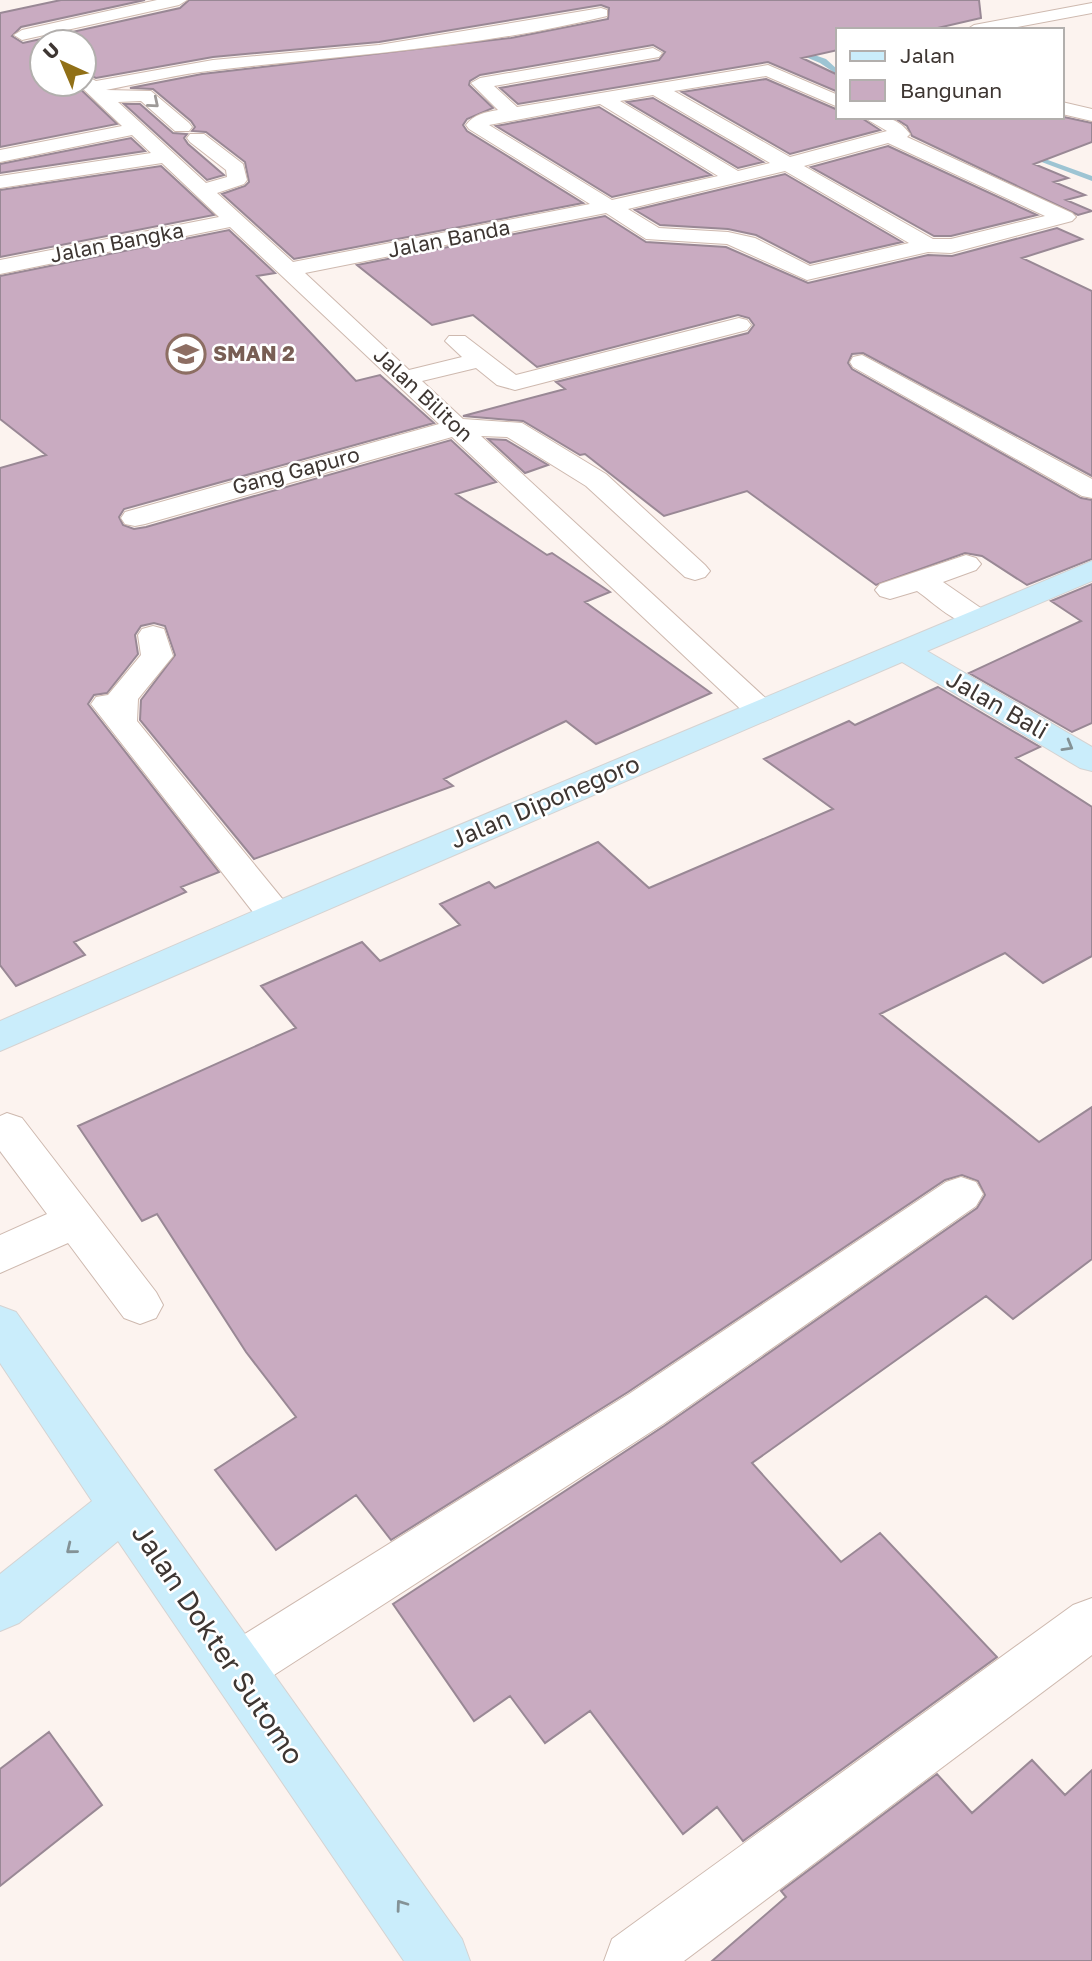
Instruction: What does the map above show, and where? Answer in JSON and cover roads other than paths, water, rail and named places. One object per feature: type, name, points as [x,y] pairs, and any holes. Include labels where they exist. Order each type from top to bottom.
[{"type":"main road","name":"Jalan Diponegoro","points":[[0,1037],[276,916],[1092,570]]},
{"type":"main road","name":"Jalan Bali","points":[[903,650],[1092,761]]},
{"type":"main road","name":"Jalan Dokter Sutomo","points":[[0,1325],[238,1668],[306,1774],[440,1961]]},
{"type":"main road","points":[[0,1606],[124,1506]]},
{"type":"street","points":[[28,40],[13,30],[179,0]]},
{"type":"street","points":[[98,87],[213,65],[356,53],[519,29],[601,13],[572,0]]},
{"type":"street","points":[[985,28],[1092,8]]},
{"type":"street","points":[[519,29],[540,41]]},
{"type":"street","points":[[561,53],[581,65]]},
{"type":"street","points":[[512,113],[480,83],[653,53]]},
{"type":"street","points":[[836,101],[768,70],[512,113],[487,118],[476,125],[654,234],[728,238],[747,243],[807,273],[928,245],[951,246],[1055,221],[1065,216],[892,138]]},
{"type":"street","points":[[98,89],[145,95],[236,168],[237,180],[201,191]]},
{"type":"street","points":[[656,89],[928,245]]},
{"type":"street","name":"Jalan Biliton","points":[[98,92],[164,157],[761,710]]},
{"type":"street","points":[[604,99],[737,179]]},
{"type":"street","points":[[1064,109],[1092,116]]},
{"type":"street","points":[[876,119],[900,130],[900,134],[892,138]]},
{"type":"street","points":[[0,156],[136,129]]},
{"type":"street","name":"Jalan Banda","points":[[288,270],[610,208],[737,179],[892,138]]},
{"type":"street","points":[[0,183],[164,157]]},
{"type":"street","name":"Jalan Bangka","points":[[0,267],[234,220]]},
{"type":"street","points":[[457,341],[506,380],[515,383],[652,350],[739,325]]},
{"type":"street","points":[[405,378],[480,360]]},
{"type":"street","points":[[862,362],[1092,490]]},
{"type":"street","name":"Gang Gapuro","points":[[135,518],[458,427],[513,429],[596,480],[695,571]]},
{"type":"street","points":[[890,590],[966,564]]},
{"type":"street","points":[[920,580],[976,619]]},
{"type":"street","points":[[153,635],[157,656],[122,698],[114,713],[276,916]]},
{"type":"street","points":[[7,1129],[140,1305]]},
{"type":"street","points":[[238,1668],[646,1409],[961,1194]]},
{"type":"street","points":[[0,1255],[75,1220]]},
{"type":"street","points":[[634,1961],[1092,1623]]},
{"type":"waterway","points":[[791,49],[823,61],[836,71]]},
{"type":"waterway","points":[[1026,153],[1092,179]]},
{"type":"place","name":"SMAN 2","points":[[186,354]]}]
